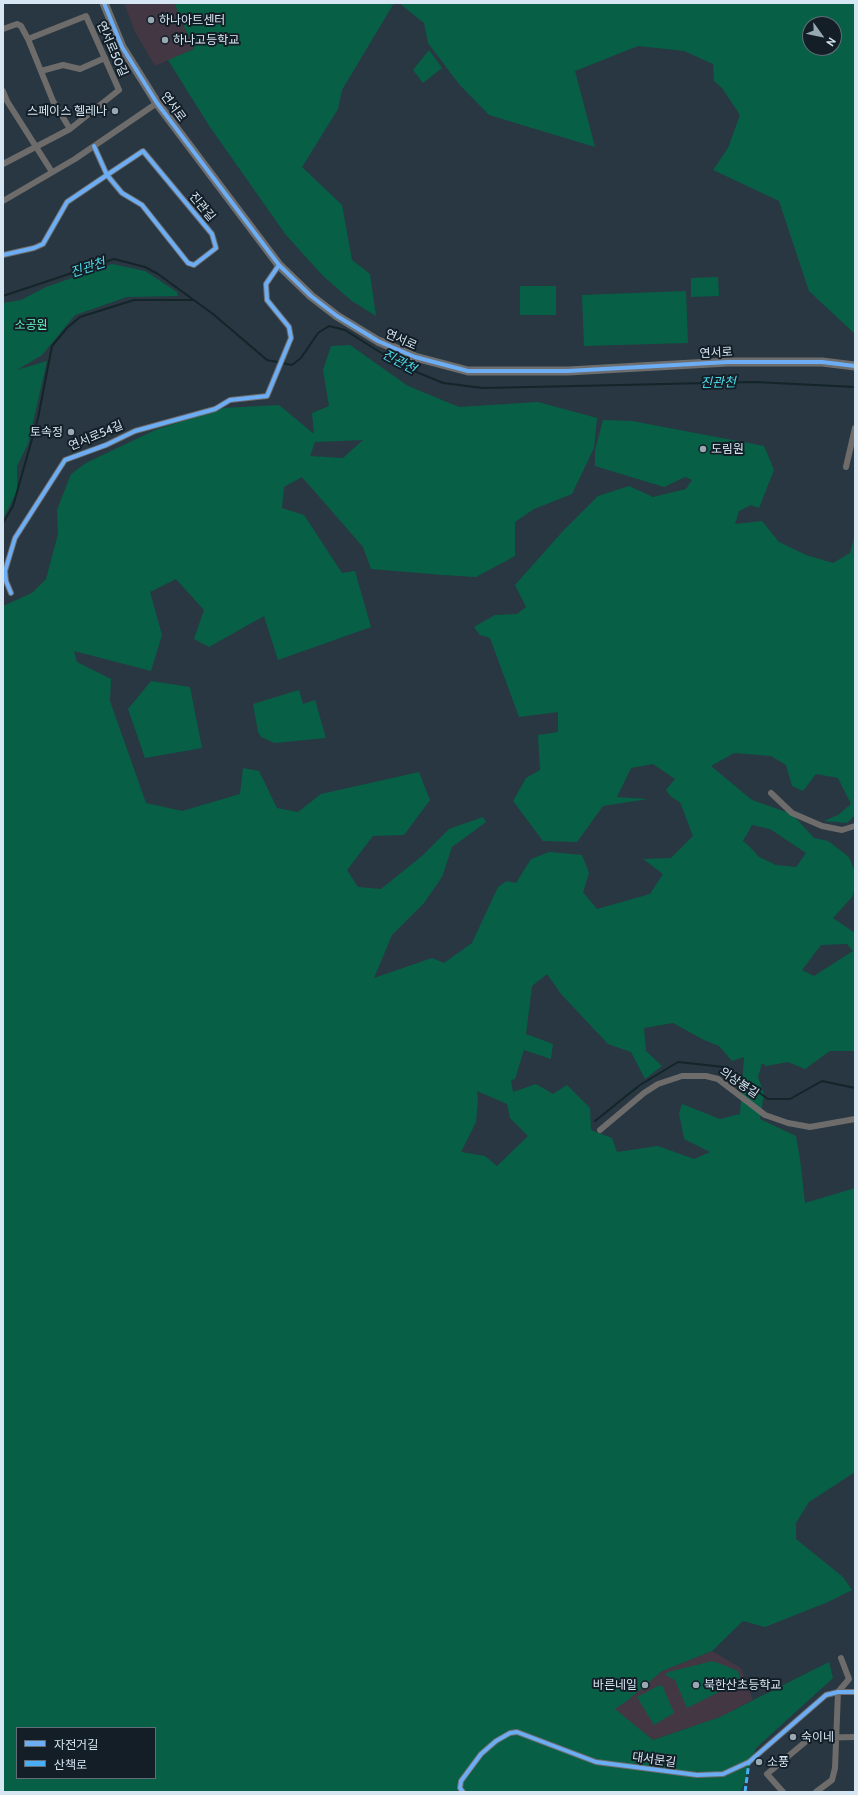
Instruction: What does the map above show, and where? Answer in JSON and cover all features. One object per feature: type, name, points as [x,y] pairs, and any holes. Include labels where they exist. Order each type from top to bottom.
[{"type":"main road","name":"연서로","points":[[104,3],[122,47],[157,103],[279,265],[311,296],[337,316],[378,341],[415,357],[468,372],[568,371],[734,362],[822,362],[855,366]]},
{"type":"street","name":"연서로50길","points":[[3,164],[70,129],[119,90],[86,16],[28,39]]},
{"type":"street","points":[[3,29],[17,24],[21,26],[54,101],[70,129]]},
{"type":"street","points":[[41,71],[63,65],[80,69],[105,58]]},
{"type":"street","points":[[3,91],[5,102],[37,147],[52,172]]},
{"type":"street","points":[[3,201],[94,146],[157,103]]},
{"type":"street","name":"진관길","points":[[3,255],[34,248],[43,244],[67,202],[107,175],[143,151],[212,234],[216,248],[194,265],[188,263],[142,205],[122,193],[107,175],[94,146]]},
{"type":"street","name":"연서로54길","points":[[11,593],[6,581],[5,571],[16,538],[64,460],[106,445],[135,431],[215,409],[230,400],[267,396],[291,338],[289,327],[267,300],[266,284],[279,265]]},
{"type":"street","points":[[846,467],[855,428]]},
{"type":"street","points":[[772,793],[792,813],[822,826],[842,830],[855,826]]},
{"type":"street","name":"의상봉길","points":[[600,1130],[644,1093],[658,1084],[682,1076],[706,1076],[718,1079],[765,1115],[788,1123],[810,1127],[855,1120]]},
{"type":"street","points":[[816,1792],[832,1780],[835,1768],[838,1692],[849,1679],[841,1658]]},
{"type":"street","name":"대서문길","points":[[463,1792],[460,1788],[461,1781],[481,1754],[496,1741],[510,1733],[517,1732],[596,1762],[697,1776],[723,1774],[749,1762],[826,1695],[838,1692],[855,1692]]},
{"type":"street","points":[[783,1792],[767,1774],[810,1738],[855,1737]]},
{"type":"shaded area","name":"하나고등학교","points":[[124,3],[174,3],[194,49],[155,66],[135,32]]},
{"type":"shaded area","name":"북한산초등학교","points":[[712,1651],[741,1668],[753,1700],[720,1717],[653,1740],[614,1709],[628,1700],[662,1671]]},
{"type":"green space","points":[[174,3],[394,3],[342,90],[338,109],[302,167],[342,205],[352,260],[370,274],[376,316],[352,301],[323,276],[286,235],[210,127],[168,60],[194,49]]},
{"type":"green space","points":[[399,3],[855,3],[855,334],[809,291],[779,201],[713,170],[728,148],[740,115],[722,88],[714,81],[713,64],[684,51],[638,46],[575,71],[595,147],[489,115],[459,84],[428,43],[424,23]]},
{"type":"green space","points":[[429,50],[442,68],[423,83],[413,70]]},
{"type":"green space","name":"소공원","points":[[112,264],[145,271],[177,292],[178,296],[127,297],[75,315],[42,355],[17,370],[47,361],[28,444],[17,466],[17,491],[3,519],[3,303],[21,300],[46,287]]},
{"type":"green space","points":[[718,277],[719,296],[691,297],[691,278]]},
{"type":"green space","points":[[520,286],[556,286],[556,315],[520,315]]},
{"type":"green space","points":[[686,291],[688,343],[584,346],[582,295]]},
{"type":"green space","points":[[350,345],[408,386],[459,407],[538,402],[597,418],[594,448],[572,494],[534,509],[515,522],[515,556],[476,577],[371,569],[363,547],[302,477],[284,487],[282,508],[304,515],[342,573],[355,571],[371,627],[278,660],[264,616],[209,647],[194,639],[204,610],[176,579],[150,592],[162,635],[151,671],[74,651],[77,662],[111,679],[110,701],[146,803],[182,811],[240,794],[243,768],[259,771],[277,808],[298,812],[321,794],[419,772],[430,800],[404,835],[373,836],[347,870],[358,887],[381,889],[422,856],[449,829],[483,817],[486,822],[452,847],[442,877],[424,903],[392,935],[374,978],[432,958],[444,963],[472,943],[498,887],[507,881],[516,883],[531,859],[549,852],[582,855],[589,873],[583,892],[597,909],[650,894],[663,874],[643,859],[671,858],[693,836],[680,802],[671,797],[666,790],[675,779],[653,764],[631,768],[617,797],[648,799],[603,806],[577,842],[543,841],[513,801],[526,778],[540,770],[538,735],[558,732],[558,712],[519,717],[490,638],[480,635],[474,627],[495,615],[517,614],[526,607],[515,585],[563,531],[598,496],[629,486],[653,497],[686,489],[692,480],[685,477],[664,487],[595,466],[595,450],[603,420],[632,421],[764,446],[774,470],[759,508],[751,505],[739,511],[735,524],[762,521],[779,542],[806,555],[833,563],[850,553],[855,534],[855,815],[847,823],[824,821],[838,815],[851,804],[838,778],[816,774],[803,791],[792,786],[786,765],[771,756],[734,753],[711,766],[752,800],[792,814],[814,838],[828,841],[849,857],[855,872],[855,887],[852,897],[833,918],[855,933],[855,1051],[830,1051],[805,1069],[788,1062],[766,1066],[762,1063],[758,1077],[764,1094],[760,1119],[796,1136],[805,1203],[855,1188],[855,1472],[809,1502],[796,1523],[796,1539],[843,1577],[852,1590],[828,1602],[765,1627],[743,1621],[712,1651],[662,1671],[615,1709],[653,1740],[720,1717],[829,1662],[833,1678],[756,1748],[741,1792],[3,1792],[3,606],[32,593],[46,579],[58,534],[57,510],[71,474],[86,463],[155,430],[223,408],[279,405],[314,434],[312,413],[329,406],[323,370],[331,346]],"holes":[[[363,440],[343,458],[310,456],[315,442]],[[752,825],[770,829],[806,853],[796,867],[776,865],[759,857],[743,841]],[[847,944],[853,951],[814,976],[802,970],[821,945]],[[547,974],[561,994],[608,1044],[631,1052],[645,1079],[662,1066],[646,1051],[644,1028],[673,1023],[704,1040],[719,1046],[732,1061],[744,1057],[740,1114],[720,1119],[682,1104],[679,1113],[684,1139],[710,1152],[694,1159],[658,1146],[617,1152],[612,1138],[591,1130],[590,1108],[567,1085],[553,1094],[536,1084],[513,1092],[511,1080],[515,1079],[524,1050],[551,1059],[553,1044],[526,1034],[532,986]],[[477,1091],[507,1104],[510,1118],[528,1136],[497,1166],[485,1156],[461,1152],[476,1122],[478,1099]]]},
{"type":"green space","points":[[151,681],[190,687],[202,748],[145,758],[128,709]]},
{"type":"green space","points":[[299,690],[303,704],[315,700],[326,738],[274,743],[261,737],[258,732],[253,704]]},
{"type":"green space","points":[[713,1661],[738,1671],[741,1681],[687,1708],[675,1680],[665,1675],[668,1672]]},
{"type":"green space","points":[[660,1685],[663,1687],[674,1713],[654,1725],[637,1697]]},
{"type":"waterway","name":"진관천","points":[[3,296],[114,259],[145,267],[158,274],[213,314],[267,360],[292,365],[301,358],[318,333],[329,326],[345,330],[402,366],[443,383],[483,388],[755,382],[855,387]]},
{"type":"waterway","points":[[3,523],[13,506],[38,418],[52,346],[67,328],[80,317],[134,300],[193,300]]},
{"type":"waterway","points":[[595,1121],[640,1085],[678,1062],[724,1067],[768,1099],[790,1099],[822,1081],[855,1088]]},
{"type":"marked path","points":[[745,1792],[749,1762]]},
{"type":"cycle path","points":[[104,3],[122,47],[157,103],[279,265],[311,296],[337,316],[378,341],[415,357],[468,371],[568,371],[728,362],[822,362],[855,366]]},
{"type":"cycle path","points":[[3,255],[34,248],[43,244],[67,202],[107,175],[143,151],[212,234],[216,248],[194,265],[188,263],[142,205],[122,193],[107,175],[94,146]]},
{"type":"cycle path","points":[[11,593],[6,581],[5,571],[15,538],[65,460],[106,445],[135,431],[215,409],[230,400],[267,396],[291,338],[289,327],[267,300],[266,284],[279,265]]},
{"type":"cycle path","points":[[463,1792],[460,1788],[461,1781],[481,1754],[496,1741],[510,1733],[517,1732],[596,1762],[697,1775],[723,1774],[749,1762],[826,1695],[838,1692],[855,1692]]},
{"type":"place","name":"하나아트센터","points":[[151,20]]},
{"type":"place","name":"하나고등학교","points":[[165,40]]},
{"type":"place","name":"스페이스 헬레나","points":[[115,111]]},
{"type":"place","name":"토속정","points":[[71,432]]},
{"type":"place","name":"도림원","points":[[703,449]]},
{"type":"place","name":"바른네일","points":[[645,1685]]},
{"type":"place","name":"북한산초등학교","points":[[696,1685]]},
{"type":"place","name":"숙이네","points":[[793,1737]]},
{"type":"place","name":"소풍","points":[[759,1762]]}]
